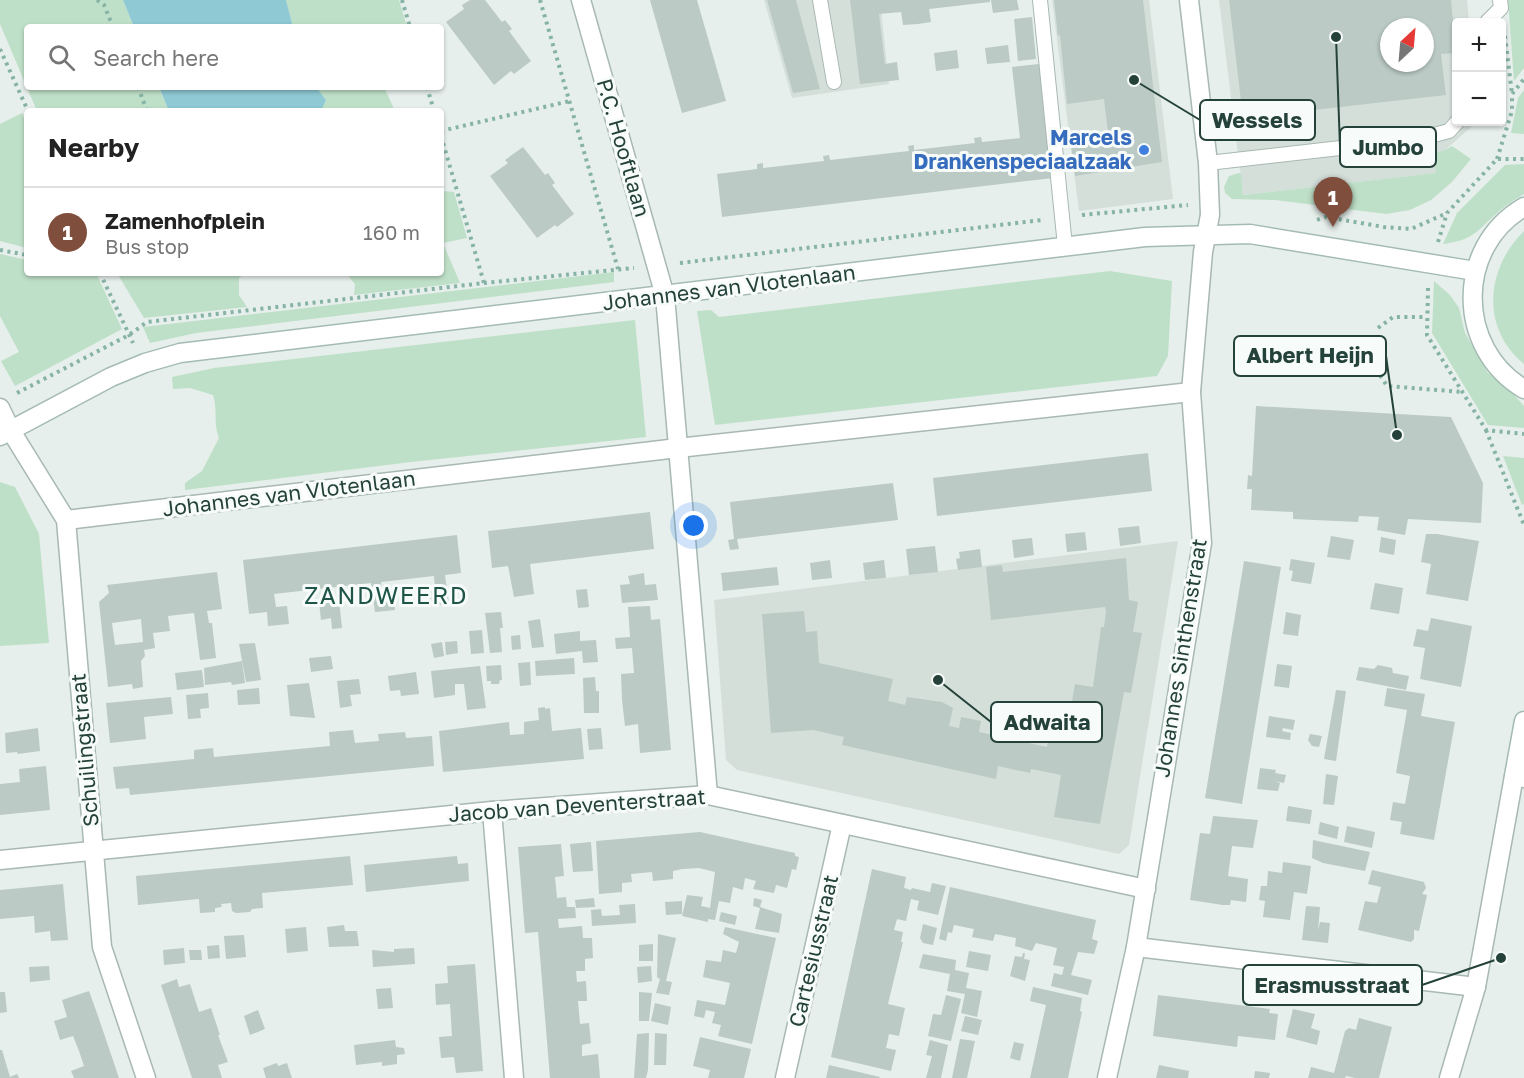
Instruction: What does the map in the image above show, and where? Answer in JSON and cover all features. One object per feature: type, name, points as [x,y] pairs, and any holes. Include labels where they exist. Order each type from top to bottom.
[{"type":"street","name":"P.C. Hooftlaan","points":[[581,0],[665,296],[708,795]]},
{"type":"street","name":"Johannes Sinthenstraat","points":[[1107,1078],[1136,947],[1202,543],[1191,392],[1203,252],[1210,202],[1208,163],[1189,0]]},
{"type":"street","points":[[1524,207],[1502,223],[1490,237],[1475,271],[1472,289],[1475,325],[1481,342],[1490,358],[1502,372],[1524,389]]},
{"type":"street","name":"Johannes van Vlotenlaan","points":[[6,434],[111,377],[145,363],[180,353],[1145,237],[1250,234],[1475,271]]},
{"type":"street","name":"Johannes van Vlotenlaan","points":[[66,520],[678,447],[1191,392]]},
{"type":"street","name":"Schuilingstraat","points":[[5,403],[6,434],[66,520],[102,947],[146,1078]]},
{"type":"street","points":[[1449,1078],[1476,987],[1519,777],[1524,721]]},
{"type":"street","name":"Jacob van Deventerstraat","points":[[0,860],[492,811],[708,795],[1146,889]]},
{"type":"street","points":[[492,811],[514,1078]]},
{"type":"street","name":"Cartesiusstraat","points":[[785,1078],[843,824]]},
{"type":"street","points":[[1136,947],[1476,987]]},
{"type":"lane","points":[[820,0],[834,82]]},
{"type":"lane","points":[[1040,0],[1065,246]]},
{"type":"lane","points":[[1490,18],[1501,4]]},
{"type":"lane","points":[[1208,163],[1419,139],[1449,131],[1453,126]]},
{"type":"path","points":[[97,0],[104,6],[112,24]]},
{"type":"path","points":[[402,0],[409,24]]},
{"type":"path","points":[[540,0],[618,269]]},
{"type":"path","points":[[1497,159],[1512,111],[1501,4]]},
{"type":"path","points":[[0,48],[27,108]]},
{"type":"path","points":[[1512,94],[1524,79]]},
{"type":"path","points":[[139,90],[146,108]]},
{"type":"path","points":[[428,90],[433,108]]},
{"type":"path","points":[[444,133],[570,101]]},
{"type":"path","points":[[444,144],[484,283]]},
{"type":"path","points":[[5,403],[129,335],[147,322],[1210,202]]},
{"type":"path","points":[[0,250],[24,254]]},
{"type":"path","points":[[101,276],[145,363]]},
{"type":"path","points":[[1378,328],[1393,317],[1426,317]]},
{"type":"path","points":[[1376,369],[1387,386],[1462,392]]},
{"type":"path","points":[[1486,430],[1524,525]]},
{"type":"shaded area","points":[[764,0],[880,0],[889,84],[792,98]]},
{"type":"shaded area","points":[[1052,0],[1149,0],[1173,199],[1079,211]]},
{"type":"shaded area","points":[[1219,0],[1467,0],[1469,18],[1452,18],[1452,126],[1472,126],[1445,150],[1437,173],[1243,195]]},
{"type":"shaded area","points":[[1178,541],[1129,845],[1119,854],[737,770],[726,760],[714,600]]},
{"type":"green space","points":[[0,0],[123,0],[133,24],[24,24],[24,80],[0,24]]},
{"type":"green space","points":[[286,0],[399,0],[406,24],[292,24]]},
{"type":"green space","points":[[1508,0],[1524,0],[1524,68],[1514,81]]},
{"type":"green space","points":[[28,90],[160,90],[168,108],[36,108]]},
{"type":"green space","points":[[318,90],[385,90],[394,108],[322,108],[326,100]]},
{"type":"green space","points":[[1524,90],[1524,134],[1511,133],[1518,98]]},
{"type":"green space","points":[[22,113],[24,118],[24,247],[0,241],[0,124]]},
{"type":"green space","points":[[1452,146],[1471,159],[1452,182],[1431,200],[1410,210],[1386,214],[1275,200],[1232,199],[1225,193],[1224,187],[1229,176],[1239,173],[1243,195],[1436,173],[1434,153]]},
{"type":"green space","points":[[1524,164],[1524,194],[1502,208],[1473,234],[1461,240],[1443,244],[1457,213],[1505,165]]},
{"type":"green space","points":[[444,191],[454,192],[467,238],[444,243]]},
{"type":"green space","points":[[1524,231],[1524,364],[1510,349],[1500,333],[1493,298],[1502,262],[1511,246]]},
{"type":"green space","points":[[444,245],[460,283],[354,295],[355,284],[348,276],[444,276]]},
{"type":"green space","points":[[0,254],[24,259],[24,276],[97,276],[122,329],[15,386],[1,361],[19,352],[0,316]]},
{"type":"green space","points":[[1110,271],[1172,281],[1168,356],[1157,376],[715,425],[697,311],[711,310],[719,317]]},
{"type":"green space","points":[[614,272],[614,282],[196,333],[150,343],[143,327]]},
{"type":"green space","points":[[119,276],[242,276],[239,278],[239,295],[247,307],[144,318]]},
{"type":"green space","points":[[1434,281],[1450,295],[1459,308],[1465,333],[1488,373],[1508,388],[1524,406],[1524,428],[1488,425],[1432,333]]},
{"type":"green space","points":[[635,320],[646,437],[411,462],[185,490],[185,483],[202,471],[219,438],[213,395],[190,388],[173,389],[172,377],[214,368]]},
{"type":"green space","points":[[1503,456],[1524,458],[1524,504],[1522,505]]},
{"type":"green space","points":[[0,482],[15,487],[39,534],[49,643],[0,646]]},
{"type":"water","points":[[123,0],[286,0],[292,24],[133,24]]},
{"type":"water","points":[[160,90],[318,90],[326,100],[322,108],[168,108]]},
{"type":"building","points":[[470,0],[485,0],[502,22],[505,20],[512,29],[509,31],[531,61],[514,74],[511,71],[494,85],[446,22],[464,9],[462,5]]},
{"type":"building","points":[[650,0],[697,0],[726,101],[682,113]]},
{"type":"building","points":[[767,0],[796,0],[820,89],[793,93]]},
{"type":"building","points":[[850,0],[990,0],[990,2],[929,9],[931,22],[918,24],[903,25],[901,12],[879,14],[885,64],[897,62],[899,80],[860,84]]},
{"type":"building","points":[[991,0],[1017,0],[1019,10],[993,13]]},
{"type":"building","points":[[1054,0],[1143,0],[1162,162],[1075,176],[1070,137],[1108,132],[1104,99],[1067,104]]},
{"type":"building","points":[[1229,0],[1451,0],[1452,53],[1441,54],[1446,95],[1243,118]]},
{"type":"building","points":[[1032,17],[1036,59],[1018,61],[1014,19]]},
{"type":"building","points":[[1008,45],[1010,62],[987,64],[985,48]]},
{"type":"building","points":[[957,50],[959,68],[936,71],[934,53]]},
{"type":"building","points":[[1039,64],[1053,178],[722,217],[717,174],[757,169],[757,164],[763,163],[763,168],[824,161],[823,156],[829,155],[830,160],[909,151],[908,146],[914,145],[914,150],[975,143],[974,138],[981,137],[982,142],[1020,138],[1012,67]]},
{"type":"building","points":[[523,147],[545,175],[548,173],[555,183],[552,185],[574,214],[537,238],[490,176],[508,163],[505,160]]},
{"type":"building","points":[[1256,406],[1451,417],[1483,483],[1481,523],[1408,519],[1405,535],[1377,530],[1379,517],[1359,516],[1358,522],[1293,519],[1293,512],[1251,510],[1252,489],[1247,489],[1248,475],[1252,476]]},
{"type":"building","points":[[1148,453],[1152,491],[937,516],[933,478]]},
{"type":"building","points":[[893,483],[898,520],[737,539],[739,549],[730,550],[728,540],[734,539],[730,502]]},
{"type":"building","points":[[650,512],[654,549],[530,564],[534,594],[514,597],[508,566],[492,568],[488,531]]},
{"type":"building","points":[[1139,526],[1141,543],[1120,546],[1118,528]]},
{"type":"building","points":[[1085,532],[1087,550],[1067,552],[1065,534]]},
{"type":"building","points":[[1426,534],[1479,541],[1468,601],[1426,594],[1431,564],[1421,562]]},
{"type":"building","points":[[457,535],[461,573],[445,575],[449,604],[428,606],[426,590],[435,589],[434,576],[381,582],[382,595],[393,594],[395,610],[375,612],[371,583],[274,594],[276,607],[287,606],[289,624],[268,626],[267,612],[249,614],[243,560]]},
{"type":"building","points":[[1331,536],[1354,540],[1350,560],[1327,557]]},
{"type":"building","points":[[1381,537],[1396,540],[1394,555],[1379,552]]},
{"type":"building","points":[[1032,538],[1034,555],[1014,558],[1012,540]]},
{"type":"building","points":[[935,546],[938,572],[909,575],[906,549]]},
{"type":"building","points":[[980,549],[982,567],[958,570],[956,559],[960,558],[959,552]]},
{"type":"building","points":[[1126,558],[1129,600],[1138,602],[1133,632],[1142,633],[1131,693],[1124,692],[1100,824],[1054,817],[1061,775],[1031,769],[1030,773],[998,766],[996,779],[842,745],[844,737],[813,730],[771,733],[762,614],[804,611],[806,632],[817,631],[819,663],[893,679],[888,701],[905,705],[907,697],[942,702],[953,708],[949,726],[959,728],[961,717],[981,721],[979,732],[1047,747],[1049,735],[1066,737],[1075,684],[1093,687],[1101,627],[1104,627],[1105,607],[991,620],[986,567],[1002,565],[1003,572]]},
{"type":"building","points":[[1291,559],[1315,563],[1311,584],[1291,581],[1293,571],[1289,570]]},
{"type":"building","points":[[830,560],[832,578],[812,580],[810,563]]},
{"type":"building","points":[[884,560],[886,578],[865,580],[863,563]]},
{"type":"building","points":[[1244,561],[1281,567],[1242,804],[1205,798]]},
{"type":"building","points":[[777,567],[779,585],[723,591],[721,573]]},
{"type":"building","points":[[217,572],[222,609],[207,611],[209,623],[212,623],[216,658],[200,660],[194,613],[168,616],[170,631],[153,633],[155,648],[144,650],[145,656],[141,661],[143,687],[133,689],[132,684],[108,687],[99,602],[109,593],[107,585]],"holes":[[[141,619],[143,642],[115,645],[112,623]]]},
{"type":"building","points":[[644,573],[645,585],[656,584],[658,600],[622,603],[620,585],[630,584],[628,576]]},
{"type":"building","points":[[1375,583],[1403,588],[1399,614],[1370,609]]},
{"type":"building","points":[[587,589],[589,607],[578,608],[576,590]]},
{"type":"building","points":[[339,600],[342,628],[332,629],[331,618],[321,620],[319,602]]},
{"type":"building","points":[[650,606],[651,620],[660,619],[671,750],[640,753],[638,724],[625,726],[622,700],[621,674],[634,673],[632,648],[616,649],[615,638],[630,637],[628,607]]},
{"type":"building","points":[[501,612],[502,652],[490,653],[485,613]]},
{"type":"building","points":[[1286,612],[1301,615],[1298,636],[1283,634]]},
{"type":"building","points":[[1431,618],[1472,626],[1461,687],[1420,679],[1425,648],[1413,646],[1417,629],[1428,631]]},
{"type":"building","points":[[540,619],[544,647],[532,648],[528,621]]},
{"type":"building","points":[[482,630],[484,653],[471,654],[469,631]]},
{"type":"building","points":[[580,631],[580,641],[596,640],[598,662],[583,663],[582,651],[556,654],[554,634]]},
{"type":"building","points":[[520,635],[521,649],[512,650],[511,636]]},
{"type":"building","points":[[457,641],[458,653],[446,655],[445,642]]},
{"type":"building","points":[[442,642],[444,656],[434,658],[431,644]]},
{"type":"building","points":[[255,643],[261,680],[246,682],[239,644]]},
{"type":"building","points":[[331,656],[333,669],[311,672],[309,658]]},
{"type":"building","points":[[574,658],[575,674],[536,676],[535,661]]},
{"type":"building","points":[[242,661],[245,683],[205,685],[204,668]]},
{"type":"building","points":[[530,662],[531,685],[520,686],[518,663]]},
{"type":"building","points":[[1277,664],[1292,666],[1289,688],[1274,686]]},
{"type":"building","points":[[501,665],[502,680],[499,684],[491,684],[491,681],[487,681],[486,666]]},
{"type":"building","points":[[1378,665],[1392,668],[1393,673],[1409,676],[1406,690],[1356,680],[1359,667],[1374,669]]},
{"type":"building","points":[[480,666],[486,708],[467,710],[464,684],[455,684],[455,695],[434,698],[431,671]]},
{"type":"building","points":[[202,670],[204,687],[177,690],[175,673]]},
{"type":"building","points":[[416,672],[419,694],[401,696],[400,690],[390,691],[388,676]]},
{"type":"building","points":[[595,677],[596,691],[599,691],[599,713],[584,713],[583,678]]},
{"type":"building","points":[[359,679],[361,694],[350,695],[352,706],[340,708],[337,681]]},
{"type":"building","points":[[309,683],[315,718],[290,716],[287,685]]},
{"type":"building","points":[[259,688],[260,704],[238,705],[237,690]]},
{"type":"building","points":[[1387,688],[1425,694],[1421,716],[1455,722],[1434,840],[1400,834],[1402,822],[1390,820],[1393,802],[1405,804],[1410,776],[1396,773],[1407,710],[1384,706]]},
{"type":"building","points":[[1336,690],[1346,691],[1336,761],[1324,759]]},
{"type":"building","points":[[208,693],[209,708],[200,709],[201,718],[188,719],[186,695]]},
{"type":"building","points":[[171,697],[173,714],[144,717],[146,739],[110,743],[106,703]]},
{"type":"building","points":[[545,707],[545,709],[550,708],[552,731],[581,728],[584,759],[443,772],[439,731],[509,722],[510,735],[524,734],[524,722],[539,720],[538,708]]},
{"type":"building","points":[[1269,716],[1295,720],[1293,730],[1283,728],[1282,731],[1291,733],[1290,740],[1266,737]]},
{"type":"building","points":[[38,728],[40,751],[6,753],[5,733]]},
{"type":"building","points":[[601,728],[603,749],[589,750],[587,729]]},
{"type":"building","points":[[353,730],[355,743],[379,741],[378,734],[405,732],[406,738],[432,736],[434,766],[130,795],[129,788],[116,789],[113,767],[194,759],[194,750],[213,748],[214,757],[330,746],[329,732]]},
{"type":"building","points":[[1310,734],[1322,736],[1319,747],[1312,746],[1308,740]]},
{"type":"building","points":[[46,766],[50,810],[0,815],[0,784],[20,782],[19,769]]},
{"type":"building","points":[[1260,768],[1276,770],[1275,773],[1286,775],[1284,783],[1274,781],[1280,783],[1278,791],[1257,789]]},
{"type":"building","points":[[1326,774],[1338,776],[1334,805],[1323,804]]},
{"type":"building","points":[[1288,806],[1312,810],[1310,824],[1286,821]]},
{"type":"building","points":[[1213,816],[1258,820],[1253,848],[1232,846],[1228,876],[1248,879],[1246,902],[1231,900],[1230,905],[1223,905],[1190,900],[1200,833],[1210,834]]},
{"type":"building","points":[[1320,822],[1339,827],[1337,839],[1318,834]]},
{"type":"building","points":[[1347,826],[1375,832],[1372,848],[1344,842]]},
{"type":"building","points":[[700,832],[795,853],[795,856],[799,857],[796,870],[792,869],[787,888],[776,885],[774,893],[753,889],[756,881],[745,878],[743,890],[733,887],[730,903],[719,901],[715,920],[708,919],[708,922],[682,916],[687,895],[703,897],[701,906],[710,908],[715,872],[699,868],[682,869],[673,871],[673,879],[653,881],[652,872],[631,874],[632,882],[622,883],[622,892],[599,894],[596,841]]},
{"type":"building","points":[[1313,840],[1370,852],[1365,871],[1323,863],[1312,858]]},
{"type":"building","points":[[591,842],[593,871],[573,872],[570,844]]},
{"type":"building","points":[[561,844],[564,876],[555,877],[557,898],[566,897],[567,907],[575,907],[576,918],[558,919],[559,928],[582,926],[583,938],[592,938],[593,958],[585,959],[585,971],[576,971],[577,982],[586,981],[587,1001],[578,1001],[580,1024],[589,1023],[591,1043],[582,1045],[582,1056],[598,1054],[600,1078],[550,1078],[538,932],[525,933],[518,847]]},
{"type":"building","points":[[350,856],[353,885],[262,893],[263,908],[252,909],[250,912],[236,913],[232,911],[231,903],[221,904],[222,907],[215,908],[215,912],[200,913],[199,899],[138,905],[136,876]]},
{"type":"building","points":[[457,856],[458,864],[468,863],[469,881],[366,892],[364,865]]},
{"type":"building","points":[[1283,862],[1311,866],[1307,894],[1294,892],[1290,920],[1263,917],[1265,901],[1259,900],[1261,886],[1267,886],[1268,871],[1282,873]]},
{"type":"building","points":[[872,869],[906,877],[904,888],[911,890],[912,888],[930,892],[932,883],[946,886],[938,915],[917,910],[919,901],[911,899],[906,921],[897,919],[894,930],[903,932],[901,942],[903,942],[888,1004],[905,1008],[899,1036],[889,1034],[886,1048],[896,1050],[891,1071],[831,1057]]},
{"type":"building","points":[[1372,870],[1424,882],[1426,888],[1422,894],[1427,895],[1419,931],[1414,930],[1414,939],[1411,942],[1358,930],[1365,901],[1377,903],[1381,887],[1368,884]]},
{"type":"building","points":[[63,884],[68,940],[51,941],[50,931],[35,933],[34,916],[0,919],[0,890]]},
{"type":"building","points":[[950,887],[1096,920],[1092,939],[1098,941],[1094,954],[1078,952],[1071,975],[1092,980],[1088,995],[1051,986],[1054,973],[1062,975],[1064,967],[1053,965],[1057,948],[1036,943],[1032,951],[1015,946],[1016,938],[995,934],[993,941],[972,937],[974,929],[954,925],[952,933],[948,932],[946,941],[939,939]]},
{"type":"building","points":[[594,898],[595,907],[576,908],[575,900]]},
{"type":"building","points":[[754,898],[762,900],[760,907],[782,914],[779,933],[755,929],[760,908],[753,906]]},
{"type":"building","points":[[682,901],[682,914],[666,915],[665,902]]},
{"type":"building","points":[[635,904],[636,923],[592,926],[591,910],[601,909],[602,916],[620,915],[619,905]]},
{"type":"building","points":[[1306,906],[1320,907],[1318,930],[1320,922],[1330,923],[1328,943],[1302,940]]},
{"type":"building","points":[[721,912],[737,916],[735,925],[719,921]]},
{"type":"building","points":[[923,924],[937,928],[933,945],[923,943],[920,938]]},
{"type":"building","points":[[344,925],[345,931],[357,931],[359,946],[329,947],[327,927]]},
{"type":"building","points":[[306,927],[308,951],[287,953],[285,929]]},
{"type":"building","points":[[725,927],[776,938],[752,1044],[718,1036],[721,1025],[712,1023],[715,1012],[706,1010],[704,1018],[694,1016],[697,1000],[725,1005],[730,983],[703,977],[706,960],[721,962],[723,950],[736,953],[739,942],[723,934]]},
{"type":"building","points":[[658,934],[676,938],[666,981],[672,982],[669,995],[656,993],[660,979],[657,977]]},
{"type":"building","points":[[244,935],[246,957],[226,959],[224,936]]},
{"type":"building","points":[[653,944],[653,961],[639,961],[639,945]]},
{"type":"building","points":[[219,945],[220,958],[208,959],[207,946]]},
{"type":"building","points":[[184,948],[185,963],[164,965],[163,950]]},
{"type":"building","points":[[414,948],[415,964],[373,967],[372,950],[394,952],[394,949]]},
{"type":"building","points":[[189,950],[201,950],[202,960],[190,960]]},
{"type":"building","points":[[969,951],[991,955],[988,971],[966,967]]},
{"type":"building","points":[[1025,953],[1024,959],[1030,960],[1025,981],[1010,976],[1015,956],[1022,957]]},
{"type":"building","points":[[923,954],[956,960],[955,970],[969,973],[966,988],[982,991],[977,1017],[961,1013],[965,994],[947,991],[950,974],[919,968]]},
{"type":"building","points":[[475,964],[483,1071],[456,1073],[454,1057],[441,1058],[439,1037],[452,1036],[450,1004],[436,1005],[435,984],[448,983],[447,966]]},
{"type":"building","points":[[49,966],[50,980],[30,982],[29,967]]},
{"type":"building","points":[[651,966],[652,981],[638,983],[637,967]]},
{"type":"building","points":[[177,979],[179,987],[190,984],[199,1012],[211,1008],[228,1062],[218,1065],[222,1078],[192,1078],[161,985]]},
{"type":"building","points":[[1033,987],[1082,998],[1080,1011],[1082,1012],[1068,1078],[1030,1078],[1046,1005],[1030,1001]]},
{"type":"building","points":[[391,988],[393,1008],[378,1009],[376,989]]},
{"type":"building","points":[[89,991],[119,1078],[74,1078],[71,1071],[84,1066],[79,1051],[73,1036],[60,1040],[54,1021],[67,1017],[62,1000]]},
{"type":"building","points":[[0,992],[5,992],[7,1012],[0,1013]]},
{"type":"building","points":[[639,992],[652,993],[649,1021],[639,1021]]},
{"type":"building","points":[[946,995],[961,999],[951,1041],[928,1036],[933,1014],[941,1015]]},
{"type":"building","points":[[1158,995],[1270,1009],[1269,1013],[1278,1014],[1275,1040],[1238,1036],[1237,1047],[1153,1036]]},
{"type":"building","points":[[655,1003],[671,1007],[668,1025],[651,1021]]},
{"type":"building","points":[[1293,1009],[1315,1014],[1311,1028],[1320,1031],[1317,1045],[1286,1037]]},
{"type":"building","points":[[258,1010],[265,1029],[250,1035],[244,1016]]},
{"type":"building","points":[[965,1016],[982,1020],[978,1035],[961,1031]]},
{"type":"building","points":[[1359,1018],[1392,1027],[1379,1078],[1346,1076],[1345,1078],[1308,1078],[1311,1067],[1334,1073],[1345,1031],[1349,1028],[1356,1030]]},
{"type":"building","points":[[649,1033],[646,1078],[634,1078],[637,1034]]},
{"type":"building","points":[[655,1033],[667,1034],[666,1065],[654,1065]]},
{"type":"building","points":[[700,1037],[751,1049],[744,1078],[708,1078],[710,1070],[693,1066]]},
{"type":"building","points":[[960,1039],[975,1041],[967,1078],[952,1078]]},
{"type":"building","points":[[395,1040],[396,1047],[404,1048],[405,1054],[397,1055],[397,1064],[382,1066],[382,1062],[356,1065],[354,1045]]},
{"type":"building","points":[[930,1040],[948,1045],[941,1078],[926,1078],[932,1056],[926,1055]]},
{"type":"building","points":[[1014,1042],[1024,1044],[1020,1061],[1010,1058]]},
{"type":"building","points":[[0,1050],[2,1050],[10,1077],[17,1074],[19,1078],[0,1078]]},
{"type":"building","points":[[277,1063],[278,1066],[287,1063],[292,1078],[266,1078],[263,1068]]},
{"type":"building","points":[[829,1065],[880,1077],[826,1078]]},
{"type":"building","points":[[1159,1065],[1189,1071],[1188,1078],[1156,1078]]},
{"type":"building","points":[[1255,1071],[1270,1073],[1269,1078],[1254,1078]]},
{"type":"place","name":"Jumbo","points":[[1336,37]]},
{"type":"place","name":"Wessels","points":[[1134,80]]},
{"type":"place","name":"Marcels Drankenspeciaalzaak","points":[[1144,150]]},
{"type":"place","name":"Zamenhofplein","points":[[1333,227]]},
{"type":"place","name":"Albert Heijn","points":[[1397,435]]},
{"type":"place","name":"Adwaita","points":[[938,680]]},
{"type":"place","name":"Erasmusstraat","points":[[1501,958]]},
{"type":"district","name":"ZANDWEERD","points":[[386,596]]}]
